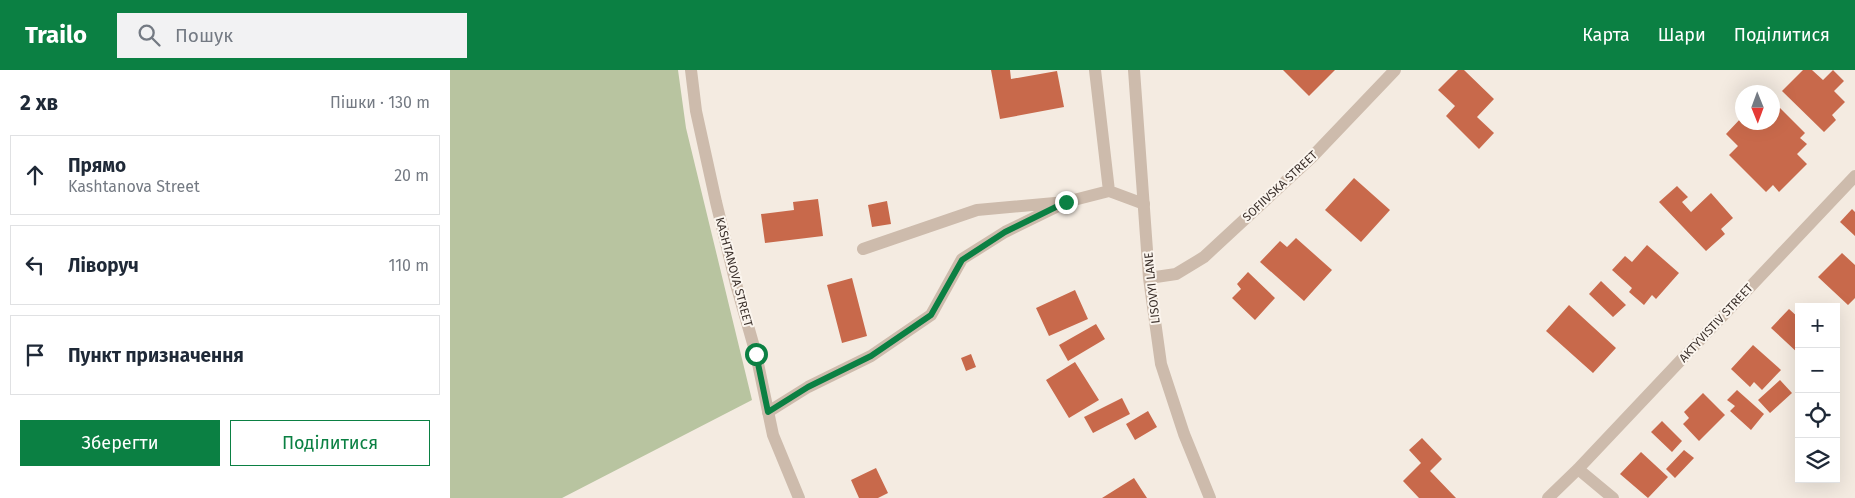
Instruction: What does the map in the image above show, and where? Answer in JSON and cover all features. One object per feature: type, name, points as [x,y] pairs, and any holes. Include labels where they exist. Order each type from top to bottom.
[{"type":"street","name":"KASHTANOVA STREET","points":[[691,70],[696,111],[716,202],[736,284],[756,354],[773,435],[798,498]]},
{"type":"street","points":[[1095,70],[1109,191]]},
{"type":"street","name":"LISOVYI LANE","points":[[1134,70],[1149,278],[1161,364],[1184,434],[1210,498]]},
{"type":"street","name":"SOFIIVSKA STREET","points":[[1149,278],[1176,274],[1204,257],[1312,158],[1395,70]]},
{"type":"street","name":"AKTYVISTIV STREET","points":[[1548,498],[1578,469],[1855,176]]},
{"type":"street","points":[[863,249],[977,210],[1066,202],[1109,191],[1144,204]]},
{"type":"street","points":[[768,412],[808,387],[871,356],[931,315],[962,260],[1005,232],[1066,202]]},
{"type":"street","points":[[1578,469],[1613,498]]},
{"type":"green space","points":[[450,70],[678,70],[686,128],[752,400],[562,498],[450,498]]},
{"type":"building","points":[[991,70],[1010,70],[1011,79],[1057,71],[1064,107],[1000,119]]},
{"type":"building","points":[[1283,70],[1335,70],[1309,96]]},
{"type":"building","points":[[1458,70],[1464,70],[1494,99],[1477,117],[1494,133],[1479,149],[1446,116],[1455,106],[1438,90]]},
{"type":"building","points":[[1803,70],[1812,70],[1823,80],[1833,70],[1844,81],[1834,91],[1845,102],[1832,115],[1836,120],[1824,132],[1782,91]]},
{"type":"building","points":[[1780,108],[1805,133],[1800,138],[1807,144],[1797,154],[1807,164],[1779,192],[1773,185],[1766,192],[1729,155],[1738,146],[1726,134],[1735,124],[1735,130],[1780,130]]},
{"type":"building","points":[[1354,178],[1390,210],[1361,242],[1325,210]]},
{"type":"building","points":[[1677,186],[1688,197],[1682,202],[1691,212],[1711,193],[1733,218],[1721,229],[1725,234],[1706,251],[1659,202]]},
{"type":"building","points":[[818,199],[823,236],[765,243],[761,214],[794,210],[793,202]]},
{"type":"building","points":[[887,201],[891,224],[872,227],[868,205]]},
{"type":"building","points":[[1852,209],[1855,212],[1855,236],[1840,222]]},
{"type":"building","points":[[1296,238],[1332,270],[1304,301],[1260,262],[1280,241],[1287,247]]},
{"type":"building","points":[[1647,245],[1679,273],[1656,299],[1652,295],[1644,305],[1629,292],[1632,288],[1612,270],[1625,256],[1632,262]]},
{"type":"building","points":[[1842,253],[1855,265],[1855,298],[1848,305],[1818,277]]},
{"type":"building","points":[[1248,272],[1275,298],[1255,320],[1232,298],[1241,289],[1237,284]]},
{"type":"building","points":[[852,278],[867,336],[842,343],[827,285]]},
{"type":"building","points":[[1601,281],[1626,305],[1613,317],[1589,294]]},
{"type":"building","points":[[1075,290],[1088,319],[1049,336],[1036,308]]},
{"type":"building","points":[[1569,305],[1616,348],[1593,373],[1546,331]]},
{"type":"building","points":[[1789,309],[1795,314],[1795,350],[1771,328]]},
{"type":"building","points":[[1096,324],[1105,339],[1068,361],[1059,345]]},
{"type":"building","points":[[1753,345],[1781,370],[1762,390],[1754,382],[1750,387],[1731,369]]},
{"type":"building","points":[[971,354],[976,367],[966,371],[961,358]]},
{"type":"building","points":[[1075,362],[1099,400],[1069,418],[1046,380]]},
{"type":"building","points":[[1780,380],[1792,393],[1770,413],[1758,400]]},
{"type":"building","points":[[1737,390],[1764,414],[1751,430],[1730,411],[1735,406],[1727,400]]},
{"type":"building","points":[[1703,393],[1725,415],[1699,441],[1683,424],[1689,418],[1684,412]]},
{"type":"building","points":[[1122,398],[1130,414],[1093,433],[1084,417]]},
{"type":"building","points":[[1148,411],[1157,427],[1135,440],[1126,424]]},
{"type":"building","points":[[1662,421],[1682,441],[1672,452],[1651,432]]},
{"type":"building","points":[[1422,438],[1442,459],[1430,471],[1456,498],[1419,498],[1403,481],[1421,463],[1409,450]]},
{"type":"building","points":[[1684,450],[1694,458],[1675,478],[1666,469]]},
{"type":"building","points":[[1641,452],[1668,477],[1648,498],[1620,474]]},
{"type":"building","points":[[876,468],[888,493],[878,498],[859,498],[851,480]]},
{"type":"building","points":[[1134,478],[1147,498],[1102,498]]},
{"type":"route","points":[[756,354],[768,412],[808,387],[871,356],[931,315],[962,260],[1005,232],[1066,202]]}]
